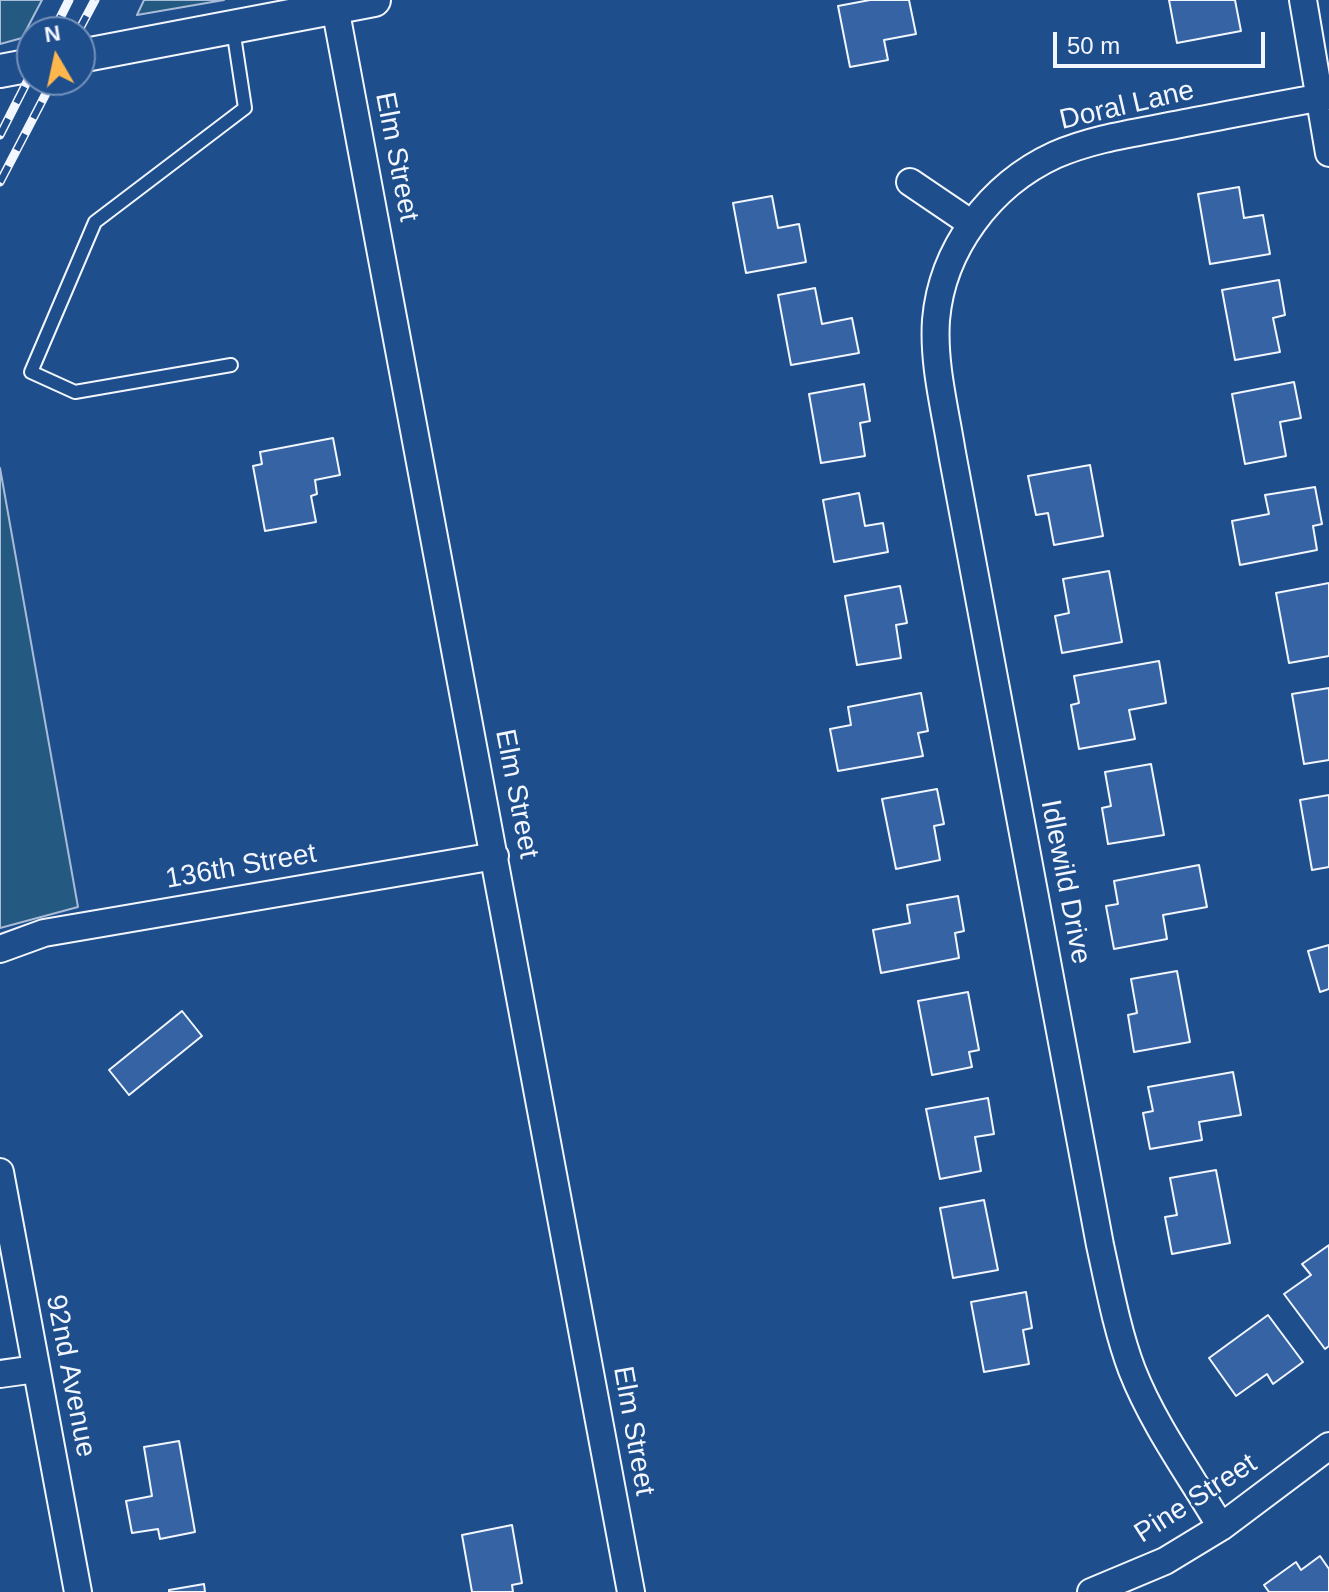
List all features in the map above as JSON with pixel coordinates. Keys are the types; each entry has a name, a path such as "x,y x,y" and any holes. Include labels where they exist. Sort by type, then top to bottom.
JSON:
{"street":[{"path":"96,53 374,0"},
{"path":"1303,0 1324,97 1329,153"},
{"name":"Elm Street","path":"335,7 631,1592"},
{"name":"Doral Lane","path":"969,227 995,196 1054,156 1098,141 1324,97"},
{"path":"910,182 969,227"},
{"name":"Idlewild Drive","path":"969,227 942,279 936,321 937,366 1100,1245 1133,1371 1152,1410 1221,1527"},
{"name":"136th Street","path":"0,949 44,933 495,856"},
{"name":"92nd Avenue","path":"0,1172 78,1592"},
{"path":"0,1374 36,1369"},
{"name":"Pine Street","path":"1091,1592 1165,1561 1221,1527 1329,1446"}],"lane":[{"path":"231,365 75,392 31,372 95,222 245,108 233,27"}],"shaded area":[{"path":"0,0 42,0 34,16 16,16 16,40 0,44"},
{"path":"144,0 224,0 137,15"},
{"path":"0,468 78,907 0,928"}],"building":[{"path":"870,0 909,0 916,34 884,40 888,60 850,67 838,6"},
{"path":"1169,0 1235,0 1241,31 1177,43"},
{"path":"1239,187 1244,218 1263,215 1270,254 1210,264 1198,194"},
{"path":"772,196 778,228 799,224 806,262 746,273 733,203"},
{"path":"1279,280 1285,315 1273,318 1280,352 1235,360 1222,290"},
{"path":"815,288 822,324 852,318 859,353 791,365 778,295"},
{"path":"1294,382 1301,418 1280,422 1286,456 1245,464 1232,394"},
{"path":"864,384 870,421 860,423 865,456 821,463 809,394"},
{"path":"333,438 340,475 315,480 317,494 311,496 316,522 265,531 253,466 262,464 260,452"},
{"path":"1090,465 1103,536 1054,545 1048,513 1036,515 1028,476"},
{"path":"1315,487 1322,524 1313,526 1317,550 1240,565 1232,521 1269,514 1265,495"},
{"path":"859,493 865,526 883,523 888,552 834,562 823,500"},
{"path":"1109,571 1122,642 1062,653 1055,616 1069,613 1063,579"},
{"path":"1329,583 1329,656 1289,663 1276,593"},
{"path":"900,586 907,623 896,625 901,658 857,665 845,596"},
{"path":"1159,661 1166,703 1129,710 1135,739 1079,749 1071,705 1079,703 1074,676"},
{"path":"1329,688 1329,760 1304,764 1292,694"},
{"path":"921,693 928,731 918,733 923,756 838,771 830,729 851,725 848,707"},
{"path":"1151,764 1164,835 1108,844 1102,808 1111,806 1105,772"},
{"path":"937,789 944,824 934,826 940,860 896,869 882,799"},
{"path":"1329,795 1329,867 1312,870 1300,800"},
{"path":"1199,865 1207,907 1163,915 1167,939 1114,949 1106,906 1118,904 1114,881"},
{"path":"958,896 964,931 955,933 959,958 881,973 873,930 910,923 907,905"},
{"path":"1329,945 1329,989 1320,992 1308,951"},
{"path":"1177,971 1190,1042 1134,1052 1128,1015 1137,1013 1131,979"},
{"path":"968,992 979,1050 969,1052 972,1067 932,1075 918,1001"},
{"path":"182,1011 202,1036 129,1095 109,1070"},
{"path":"1233,1072 1241,1115 1199,1122 1202,1140 1150,1149 1143,1113 1153,1111 1148,1087"},
{"path":"988,1098 994,1134 975,1137 981,1171 940,1179 926,1109"},
{"path":"1216,1170 1230,1243 1172,1254 1165,1217 1177,1215 1170,1178"},
{"path":"984,1200 998,1270 953,1278 940,1208"},
{"path":"1329,1245 1329,1346 1325,1349 1284,1294 1311,1275 1302,1264"},
{"path":"1026,1292 1032,1328 1023,1330 1029,1364 984,1372 971,1302"},
{"path":"1268,1315 1303,1362 1273,1384 1267,1374 1236,1396 1209,1358"},
{"path":"179,1441 195,1532 160,1539 158,1529 132,1533 126,1501 152,1496 144,1447"},
{"path":"512,1525 522,1583 512,1585 513,1592 472,1592 462,1535"},
{"path":"1320,1556 1329,1569 1329,1592 1269,1592 1264,1585 1296,1562 1301,1570"},
{"path":"204,1584 205,1592 169,1592 169,1590"}],"railway":[{"path":"61,16 69,0"},
{"path":"86,16 95,0"},
{"path":"0,135 20,96"},
{"path":"0,182 45,96"}]}
